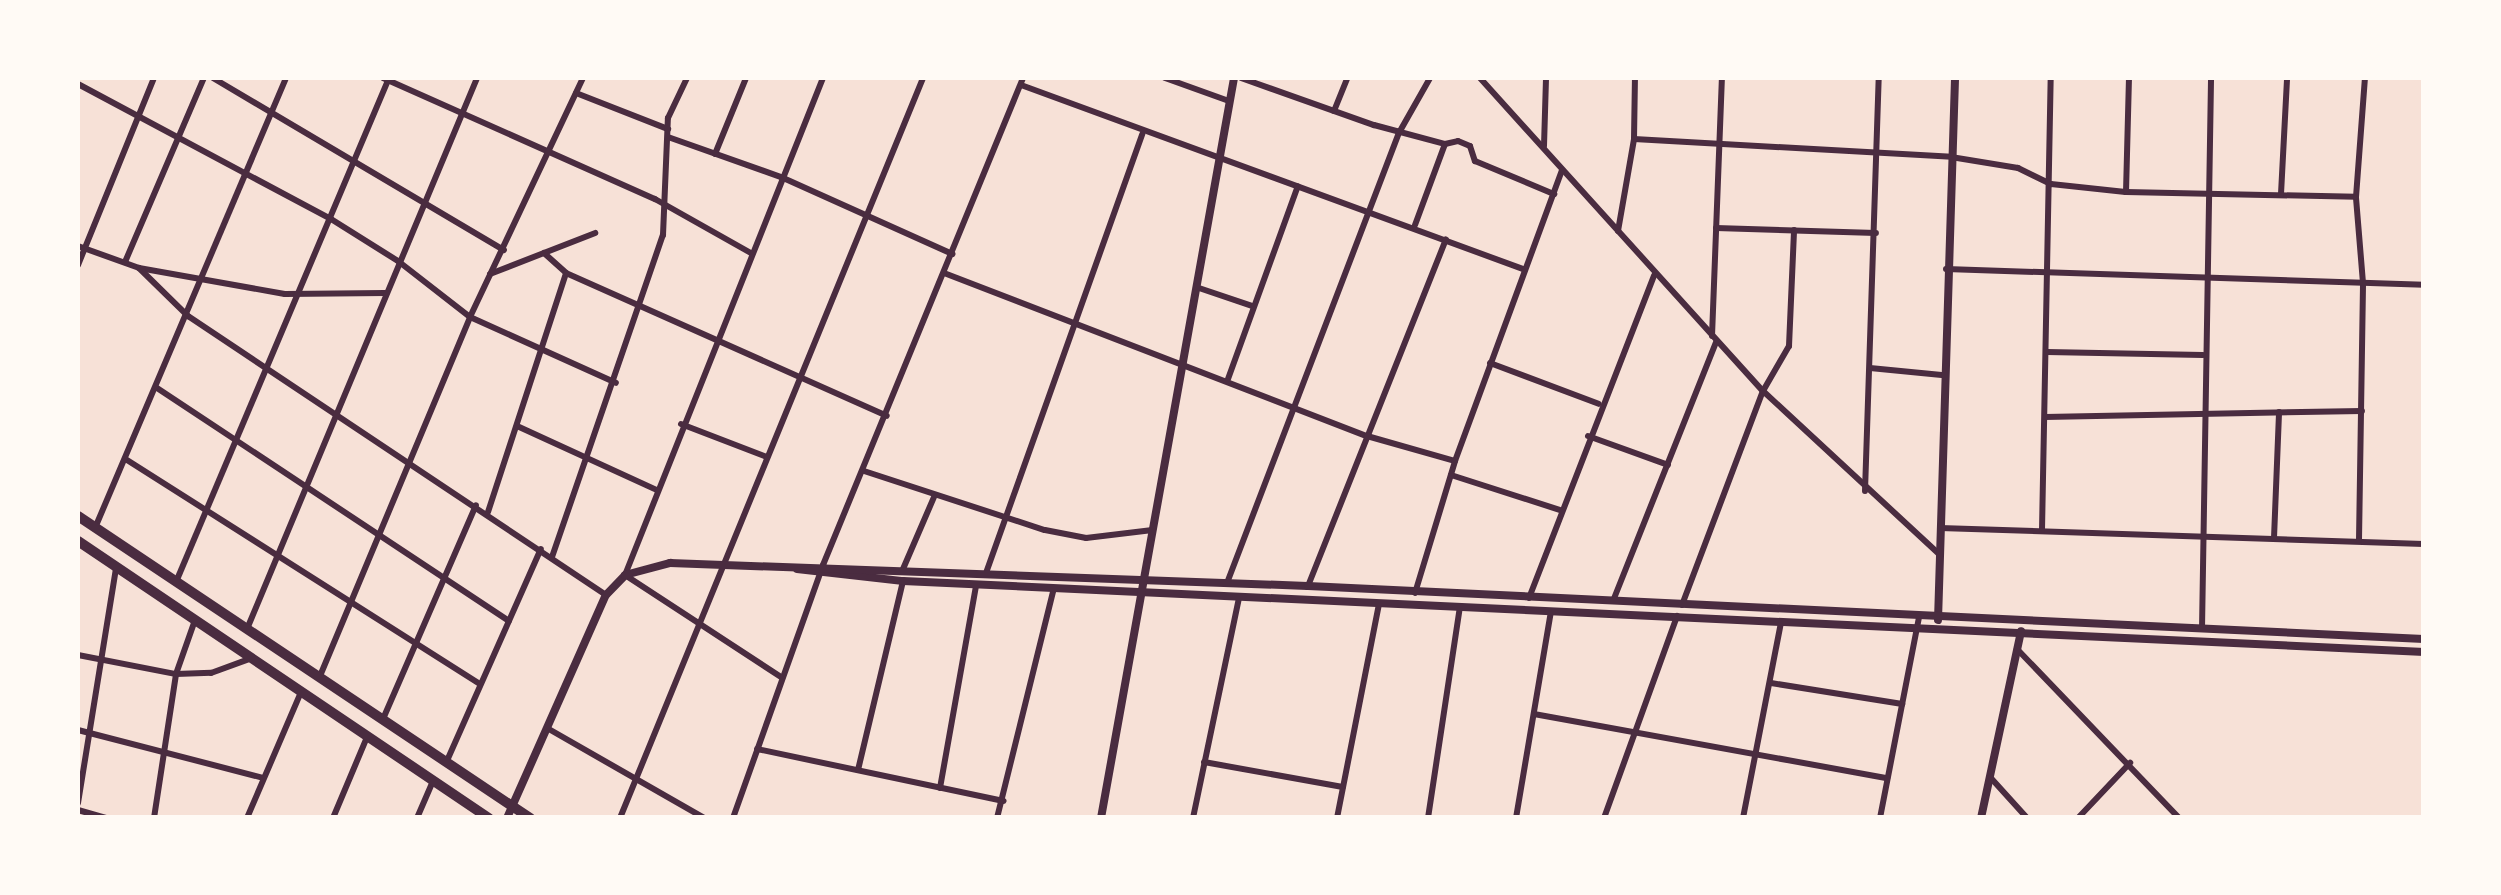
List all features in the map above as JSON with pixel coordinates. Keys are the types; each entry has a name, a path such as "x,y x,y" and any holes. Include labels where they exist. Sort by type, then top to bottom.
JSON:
{"main road":[{"path":"78,516 530,818"},
{"path":"78,541 489,818"}],"street":[{"path":"78,265 81,247 154,78"},
{"path":"126,262 204,78"},
{"path":"213,78 356,158 504,250"},
{"path":"95,528 128,460 286,78"},
{"path":"175,583 264,368 301,292 387,78 666,206 750,253"},
{"path":"247,629 274,554 307,486 477,78"},
{"path":"319,678 470,317 583,78"},
{"path":"552,557 591,460 640,302 666,206 668,133 686,78"},
{"path":"715,154 746,78"},
{"path":"507,818 606,596 625,575 681,424 824,78"},
{"path":"620,818 922,78"},
{"path":"1165,78 1229,102"},
{"path":"1101,818 1218,161 1229,102 1238,78 1400,131 1445,144 1470,146 1475,161 1554,194"},
{"path":"1334,111 1347,78"},
{"path":"1227,583 1374,210 1400,131 1430,78"},
{"path":"1480,78 1763,392 1865,492 1940,555"},
{"path":"1544,147 1546,78"},
{"path":"1618,232 1634,139 1635,78"},
{"path":"1613,602 1714,340 1716,145 1722,78"},
{"path":"1865,492 1880,151 1879,78"},
{"path":"1937,629 1942,375 1956,78"},
{"path":"2042,530 2051,78"},
{"path":"2126,192 2129,78"},
{"path":"2202,629 2202,413 2211,78"},
{"path":"2281,194 2287,78"},
{"path":"2358,540 2363,283 2356,197 2364,78"},
{"path":"733,818 822,570 1022,81 1142,134 1374,210 1523,269"},
{"path":"78,84 331,219 398,261 470,317 616,383"},
{"path":"576,93 715,154 781,177 952,254"},
{"path":"986,572 1142,134"},
{"path":"1634,139 1951,157 2018,168 2051,184 2126,192 2356,197"},
{"path":"1415,225 1445,144"},
{"path":"1415,594 1451,475 1562,169"},
{"path":"1228,379 1298,186"},
{"path":"1716,228 1876,233"},
{"path":"1682,606 1763,392 1792,332 1794,230"},
{"path":"489,274 595,233"},
{"path":"1308,586 1446,240"},
{"path":"81,247 140,268 205,278 301,292 385,292"},
{"path":"544,253 566,273 640,302 800,380 887,416"},
{"path":"140,268 188,316 488,512 606,596"},
{"path":"1946,269 2424,285"},
{"path":"488,512 566,273"},
{"path":"944,274 1073,325 1228,379 1368,436 1456,461"},
{"path":"1529,598 1599,404 1654,275"},
{"path":"1196,287 1252,306"},
{"path":"2048,352 2203,355"},
{"path":"1490,363 1599,404"},
{"path":"1870,368 1942,375"},
{"path":"157,388 236,436 378,538 509,621"},
{"path":"2045,416 2362,411"},
{"path":"2274,538 2278,412"},
{"path":"681,424 767,457"},
{"path":"516,426 657,490"},
{"path":"1588,436 1668,464"},
{"path":"128,460 480,683"},
{"path":"864,471 1004,519 1086,538 1153,530"},
{"path":"1451,475 1560,510"},
{"path":"902,569 934,496"},
{"path":"382,721 476,505"},
{"path":"1940,528 2423,543"},
{"path":"446,764 541,549"},
{"path":"625,575 670,564 788,566 903,581 976,585 2424,652"},
{"path":"106,818 78,807 116,567"},
{"path":"822,570 986,572 2424,639"},
{"path":"625,575 781,677"},
{"path":"858,770 903,581"},
{"path":"940,788 976,585"},
{"path":"997,818 1054,588"},
{"path":"1193,818 1239,597"},
{"path":"1337,818 1379,604"},
{"path":"1428,818 1460,607"},
{"path":"1516,818 1551,612"},
{"path":"1604,818 1677,616"},
{"path":"1880,818 1919,618"},
{"path":"154,818 176,674 196,620"},
{"path":"1743,818 1780,622"},
{"path":"1981,818 2022,622"},
{"path":"2018,649 2179,818"},
{"path":"78,655 176,674 211,672 252,658"},
{"path":"1771,683 1902,704"},
{"path":"247,818 301,692"},
{"path":"1534,714 1637,729 1757,756 1887,778"},
{"path":"547,728 704,818"},
{"path":"78,730 263,778"},
{"path":"333,818 367,737"},
{"path":"758,749 1004,801"},
{"path":"1204,762 1343,787"},
{"path":"2078,818 2130,763"},
{"path":"1990,777 2027,818"},
{"path":"417,818 433,780"}]}
